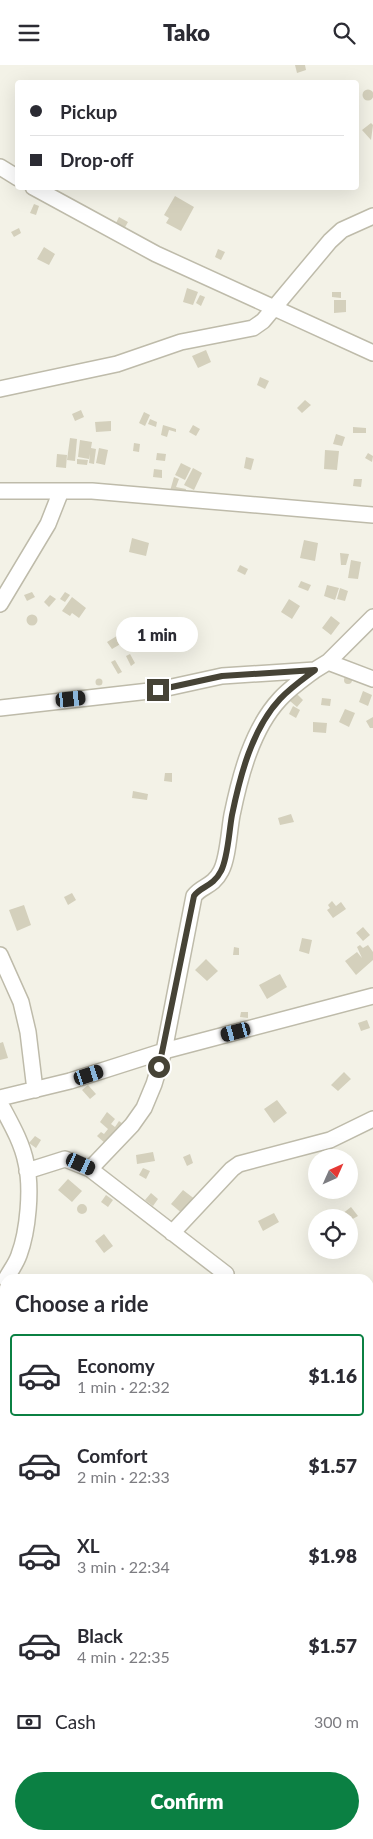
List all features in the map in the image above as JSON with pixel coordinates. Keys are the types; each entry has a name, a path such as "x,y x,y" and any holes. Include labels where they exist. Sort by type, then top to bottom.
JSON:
{"street":[{"path":"0,167 15,176"},
{"path":"39,190 156,254 373,353"},
{"path":"0,389 117,363 181,342 252,328 263,321 274,309 330,241 342,230 373,216"},
{"path":"0,491 102,492 373,515"},
{"path":"0,604 48,523 61,491"},
{"path":"90,1169 132,1125 144,1108 154,1084 164,1051 194,896 197,892 209,886 222,870 240,777 256,738 271,710 280,699 321,666 373,617"},
{"path":"0,708 158,690 222,676 321,666 373,679"},
{"path":"0,955 21,1002 28,1032 35,1090"},
{"path":"0,1098 70,1081 164,1051 373,996"},
{"path":"0,1103 14,1129 26,1163 29,1187 25,1238 19,1257 8,1274"},
{"path":"172,1233 232,1169 239,1164 330,1140 373,1119"},
{"path":"27,1171 65,1159 90,1169 226,1274"}],"building":[{"path":"295,65 305,65 306,70 297,73"},
{"path":"366,90 370,90 373,95 372,99 366,100 363,97 363,93"},
{"path":"371,123 373,125 371,140 362,130"},
{"path":"175,196 194,207 181,231 166,223 169,218 164,215"},
{"path":"34,204 39,206 36,215 30,213"},
{"path":"119,217 128,222 124,229 115,225"},
{"path":"19,228 21,233 14,237 11,232"},
{"path":"44,247 55,254 49,265 37,259"},
{"path":"218,249 225,252 221,260 215,257"},
{"path":"187,288 198,292 193,305 183,302"},
{"path":"332,292 341,292 341,298 332,297"},
{"path":"200,295 205,297 201,306 196,303"},
{"path":"334,300 346,300 346,312 334,313"},
{"path":"206,350 211,362 198,368 192,356"},
{"path":"260,377 269,381 265,389 257,385"},
{"path":"305,400 311,405 302,413 297,408"},
{"path":"81,410 84,417 75,421 72,414"},
{"path":"144,412 150,415 145,426 139,423"},
{"path":"150,419 157,422 156,427 148,424"},
{"path":"111,421 111,431 96,432 95,422"},
{"path":"163,425 176,429 176,432 169,430 167,437 161,435"},
{"path":"193,425 200,429 196,436 189,432"},
{"path":"353,427 366,428 366,433 353,433"},
{"path":"336,434 345,437 342,446 333,444"},
{"path":"70,438 77,439 75,461 67,460"},
{"path":"80,440 92,442 91,448 96,449 94,464 89,463 90,454 89,459 78,457"},
{"path":"134,443 140,444 139,452 133,451"},
{"path":"99,448 108,450 105,465 96,463"},
{"path":"325,450 339,451 337,470 324,469"},
{"path":"157,453 166,454 165,461 156,460"},
{"path":"368,453 373,456 372,462 365,458"},
{"path":"57,454 67,455 66,468 56,467"},
{"path":"246,457 254,459 251,470 244,468"},
{"path":"77,459 88,460 87,465 77,464"},
{"path":"181,463 191,468 185,480 175,475"},
{"path":"193,468 202,473 194,490 184,485"},
{"path":"154,469 162,470 162,478 153,477"},
{"path":"174,477 179,479 176,487 186,489 185,495 170,491"},
{"path":"354,479 362,479 361,487 353,486"},
{"path":"132,538 149,543 146,556 129,552"},
{"path":"304,540 318,543 315,561 300,558"},
{"path":"340,553 349,554 346,565 341,565"},
{"path":"351,560 361,562 358,579 348,578"},
{"path":"240,565 248,569 245,575 237,571"},
{"path":"301,581 311,585 308,591 298,587"},
{"path":"327,585 339,588 335,600 324,596"},
{"path":"340,588 348,591 345,601 337,599"},
{"path":"32,592 35,597 27,601 24,595"},
{"path":"65,592 70,595 65,602 60,599"},
{"path":"50,595 56,599 49,607 44,602"},
{"path":"72,597 86,608 79,618 72,613 70,616 62,611"},
{"path":"289,599 300,606 292,619 281,612"},
{"path":"30,615 34,615 37,620 36,624 30,625 27,622 27,618"},
{"path":"331,616 340,623 331,635 322,628"},
{"path":"125,631 129,639 112,649 107,642"},
{"path":"130,654 135,663 131,666 126,656"},
{"path":"115,660 122,672 118,674 111,662"},
{"path":"348,676 352,680 348,684 344,680"},
{"path":"99,678 103,682 99,686 95,682"},
{"path":"363,691 372,695 368,706 359,702"},
{"path":"296,693 303,700 297,707 290,701"},
{"path":"322,698 331,699 330,706 321,705"},
{"path":"293,706 300,710 296,718 289,714"},
{"path":"345,709 355,713 349,727 339,722"},
{"path":"373,717 373,728 370,728 366,721"},
{"path":"313,722 327,723 326,733 313,732"},
{"path":"165,773 172,773 172,782 164,781"},
{"path":"133,791 148,794 147,800 132,798"},
{"path":"291,814 294,822 280,825 278,818"},
{"path":"72,893 76,900 68,905 64,897"},
{"path":"332,901 336,906 341,902 346,909 333,918 327,910 330,908 328,905"},
{"path":"24,905 31,925 17,931 9,910"},
{"path":"363,927 370,935 363,941 356,933"},
{"path":"302,938 312,940 309,954 299,951"},
{"path":"360,945 363,948 368,945 373,952 373,960 356,975 345,961 357,952 362,958 357,947"},
{"path":"234,947 239,948 239,955 233,955"},
{"path":"206,959 218,971 207,981 195,970"},
{"path":"280,974 287,987 267,999 259,985"},
{"path":"241,1012 248,1012 248,1018 240,1017"},
{"path":"367,1020 370,1028 361,1031 358,1023"},
{"path":"3,1042 8,1058 0,1060 0,1043"},
{"path":"344,1072 351,1079 338,1091 331,1085"},
{"path":"88,1085 96,1094 90,1099 82,1090"},
{"path":"277,1100 287,1113 274,1123 264,1109"},
{"path":"107,1112 115,1119 111,1124 115,1127 119,1121 123,1124 106,1144 97,1136 101,1132 104,1134 108,1129 100,1122"},
{"path":"35,1136 41,1140 36,1148 29,1143"},
{"path":"153,1152 155,1161 137,1164 136,1155"},
{"path":"190,1154 193,1163 187,1166 183,1157"},
{"path":"143,1168 150,1171 146,1179 139,1175"},
{"path":"68,1179 82,1191 72,1202 58,1190"},
{"path":"183,1190 196,1200 184,1215 171,1204"},
{"path":"151,1193 158,1199 153,1206 145,1200"},
{"path":"106,1195 113,1200 108,1207 101,1202"},
{"path":"80,1204 84,1204 87,1209 86,1213 80,1214 77,1211 77,1207"},
{"path":"274,1213 279,1222 263,1231 258,1221"},
{"path":"104,1234 113,1246 104,1253 95,1241"}],"route":[{"path":"158,690 222,676 315,670 280,699 271,710 256,738 240,777 222,870 209,886 197,892 194,896 171,1018 159,1067"}]}
